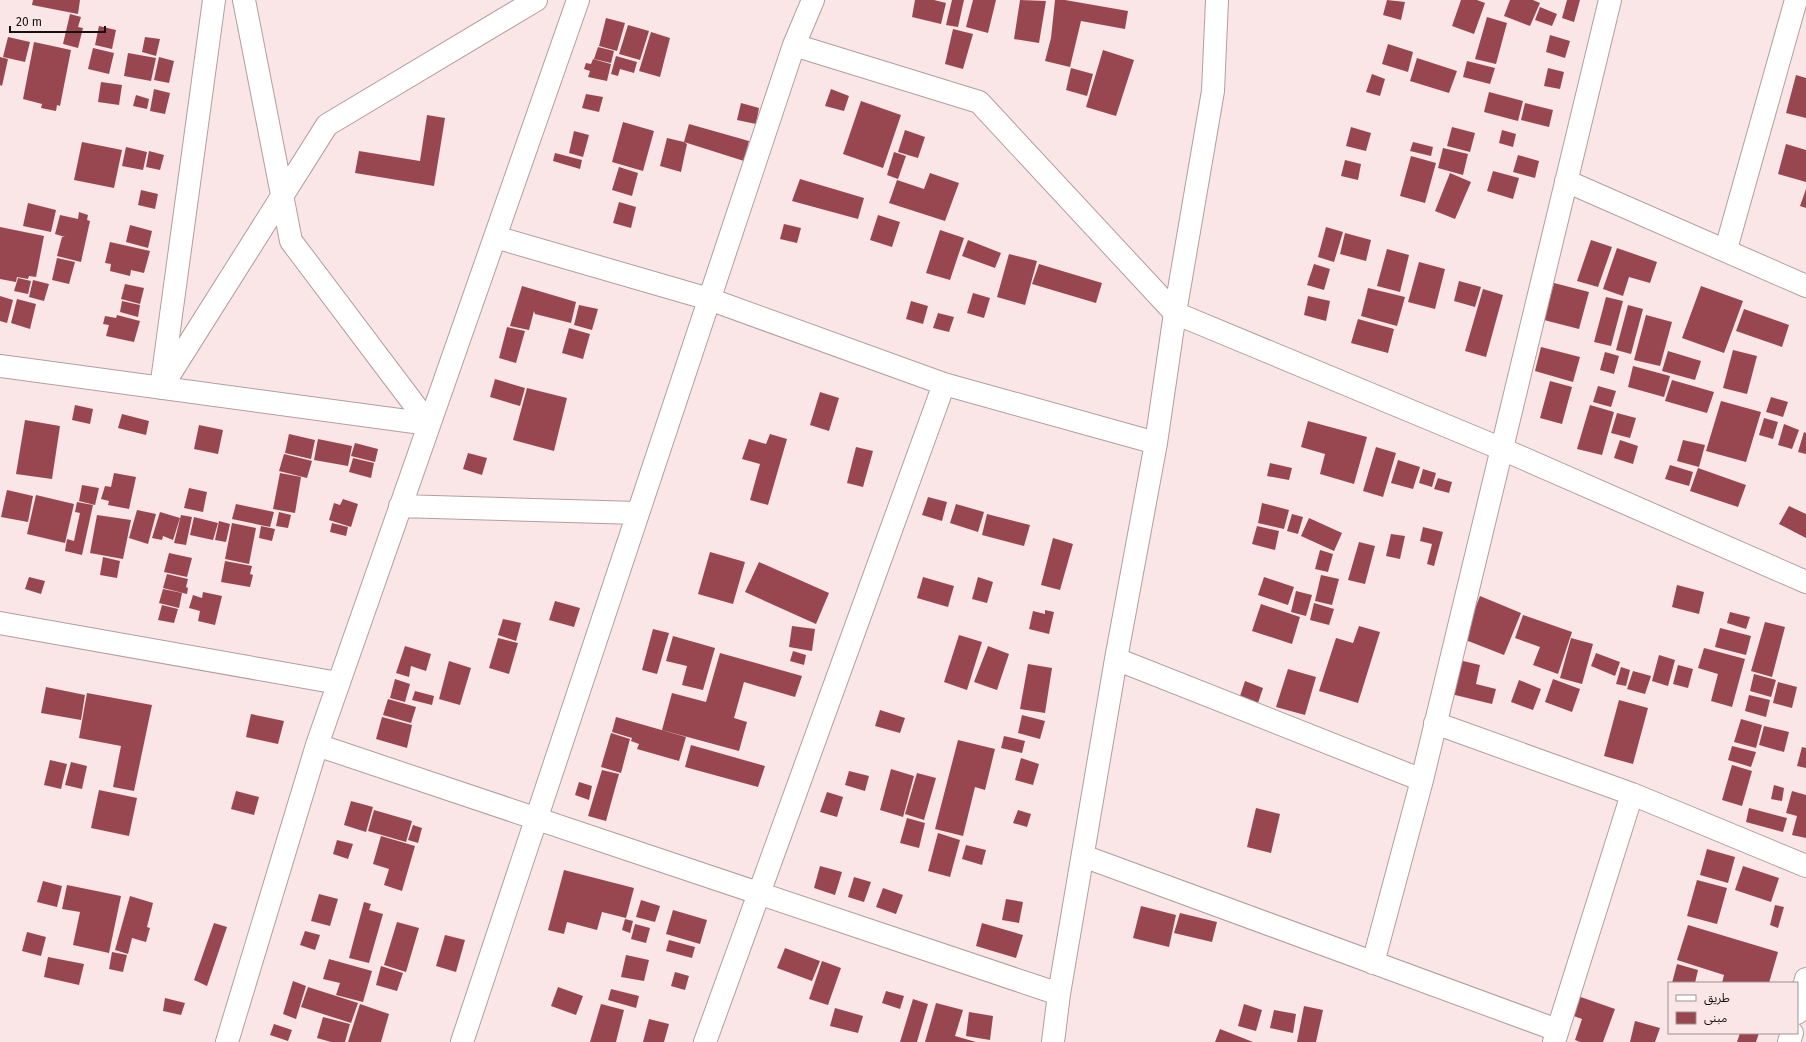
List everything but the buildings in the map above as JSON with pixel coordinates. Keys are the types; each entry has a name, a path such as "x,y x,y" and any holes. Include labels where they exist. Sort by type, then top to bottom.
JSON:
{"street":[{"path":"161,388 214,0"},
{"path":"244,0 291,241 429,424"},
{"path":"161,388 327,125 536,0"},
{"path":"227,1042 317,745 578,0"},
{"path":"462,1042 794,45 812,0"},
{"path":"1053,1042 1059,994 1116,659 1156,443 1175,313 1213,91 1217,0"},
{"path":"1373,962 1422,780 1610,0"},
{"path":"1726,250 1796,0"},
{"path":"794,45 979,102 1175,313 1502,449 1806,582"},
{"path":"1566,181 1806,286"},
{"path":"495,237 709,299 944,384 1156,443"},
{"path":"0,366 429,424"},
{"path":"705,1042 944,384"},
{"path":"400,506 637,513"},
{"path":"0,623 338,683"},
{"path":"1116,659 1422,780"},
{"path":"1435,723 1632,794 1806,866"},
{"path":"317,745 1059,994"},
{"path":"1083,856 1373,962 1555,1036 1632,794"},
{"path":"1798,1009 1806,979"}]}
